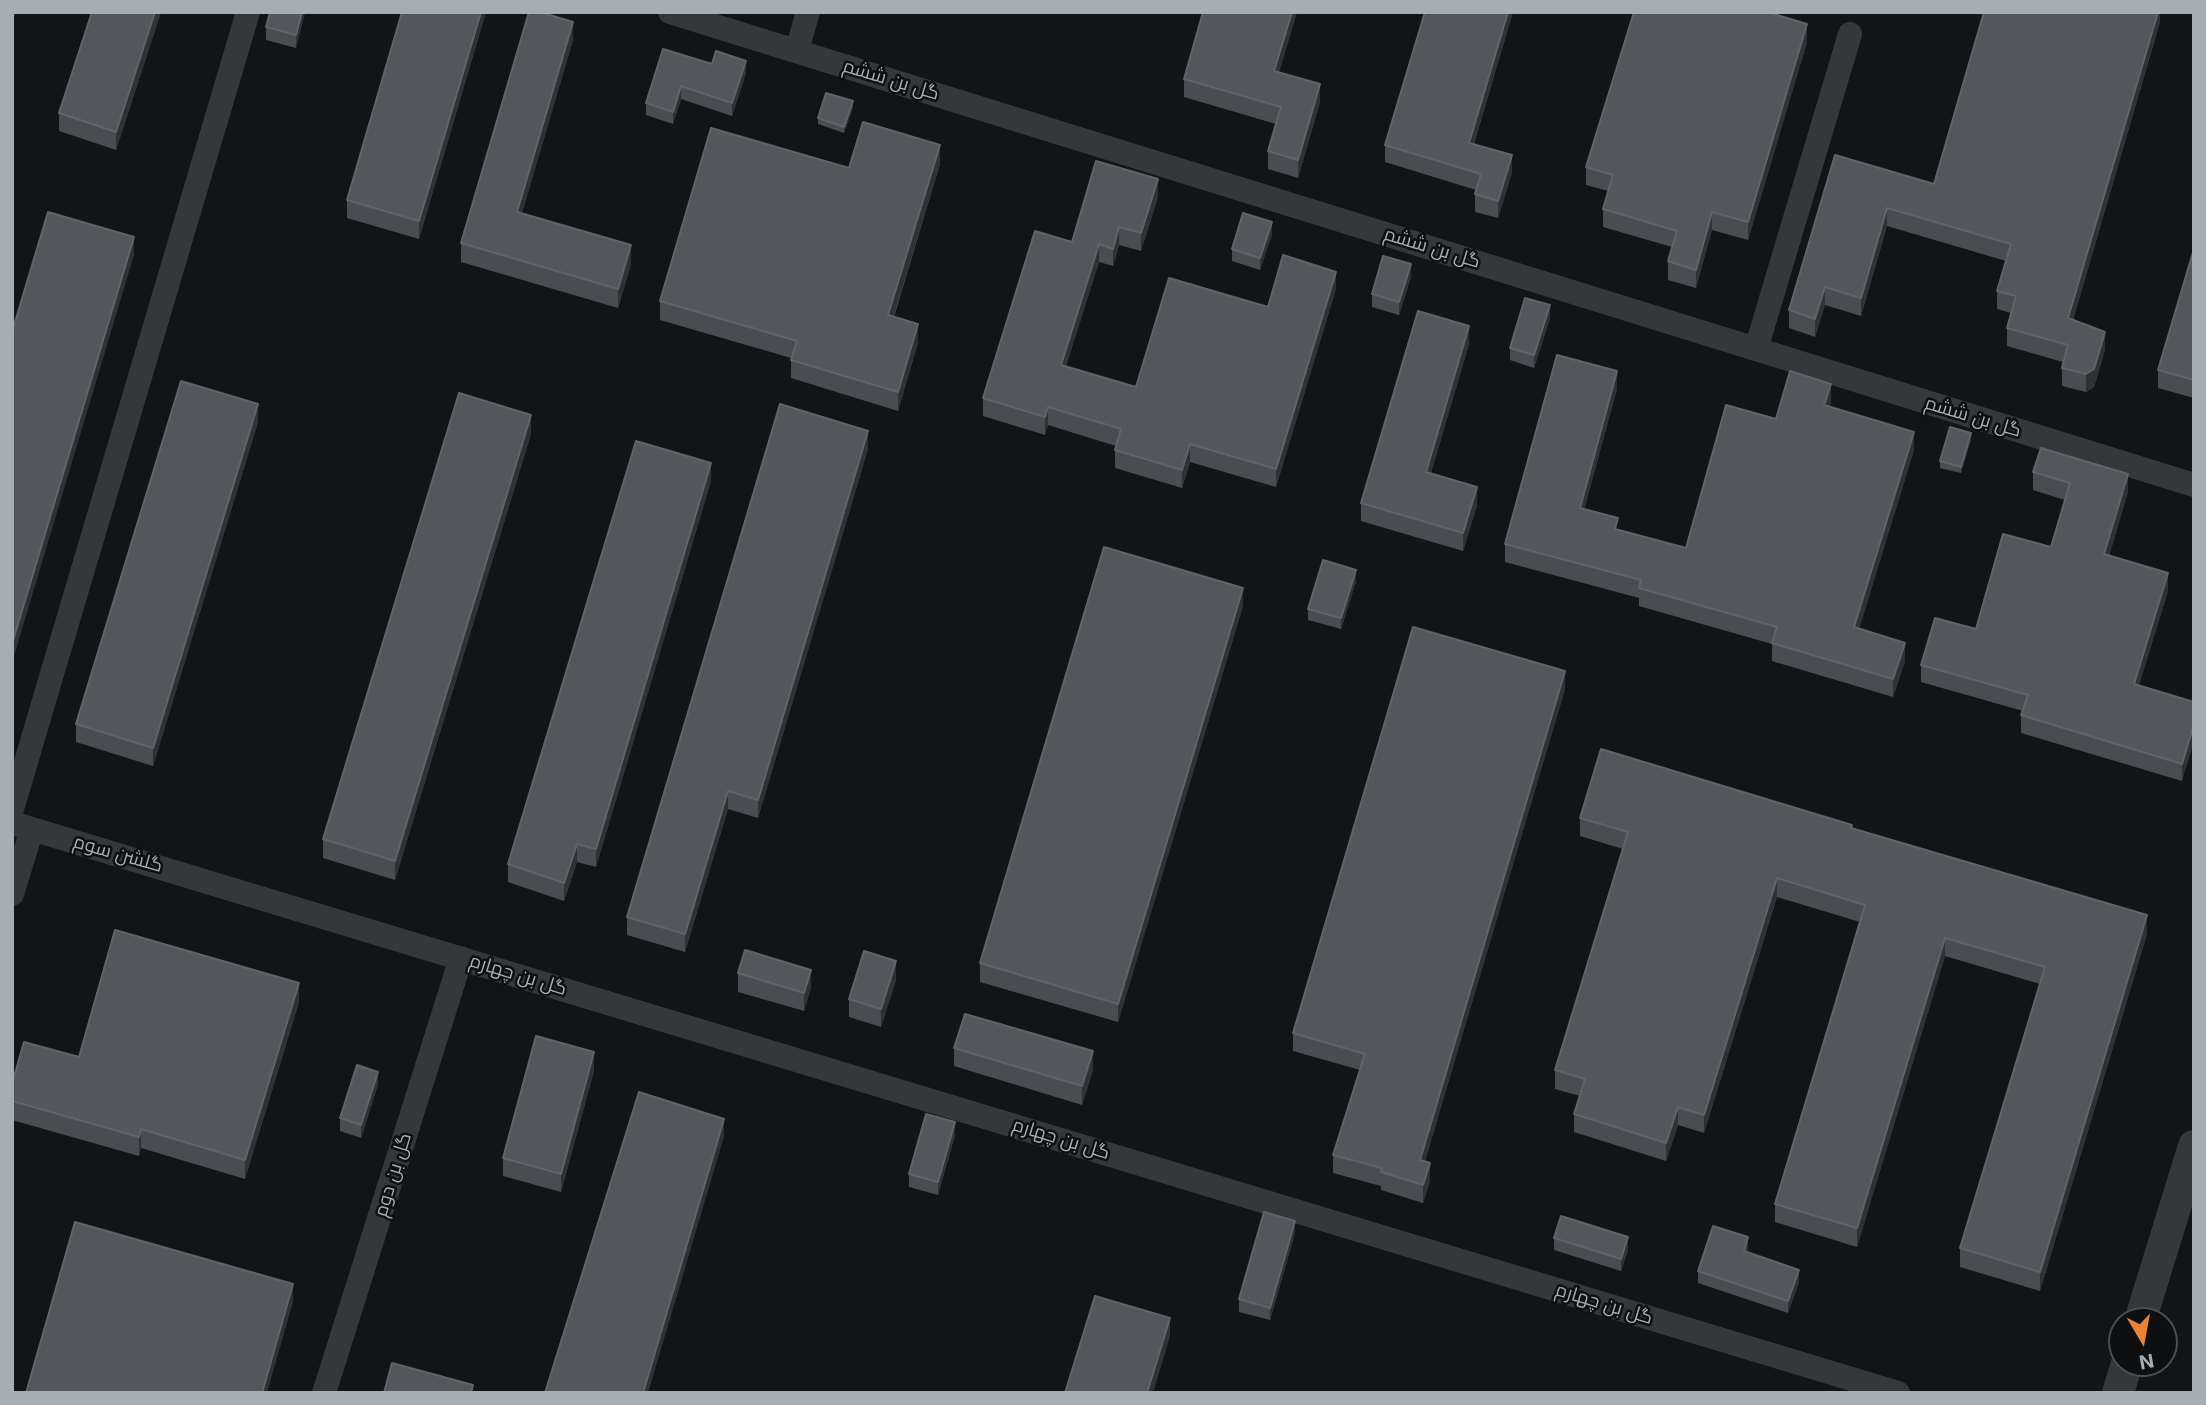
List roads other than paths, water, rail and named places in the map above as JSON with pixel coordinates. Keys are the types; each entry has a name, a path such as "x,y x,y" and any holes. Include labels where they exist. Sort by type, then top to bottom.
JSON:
{"street":[{"path":"12,809 248,12"},
{"name":"گل بن ششم","path":"670,12 2194,485"},
{"path":"797,50 808,12"},
{"path":"1756,349 1850,34"},
{"path":"12,894 22,826"},
{"name":"گلشن سوم","path":"22,826 224,886"},
{"name":"گل بن چهارم","path":"224,886 1898,1393"},
{"name":"گل بن دوم","path":"324,1393 461,958"},
{"path":"2144,1307 2194,1146"}]}
